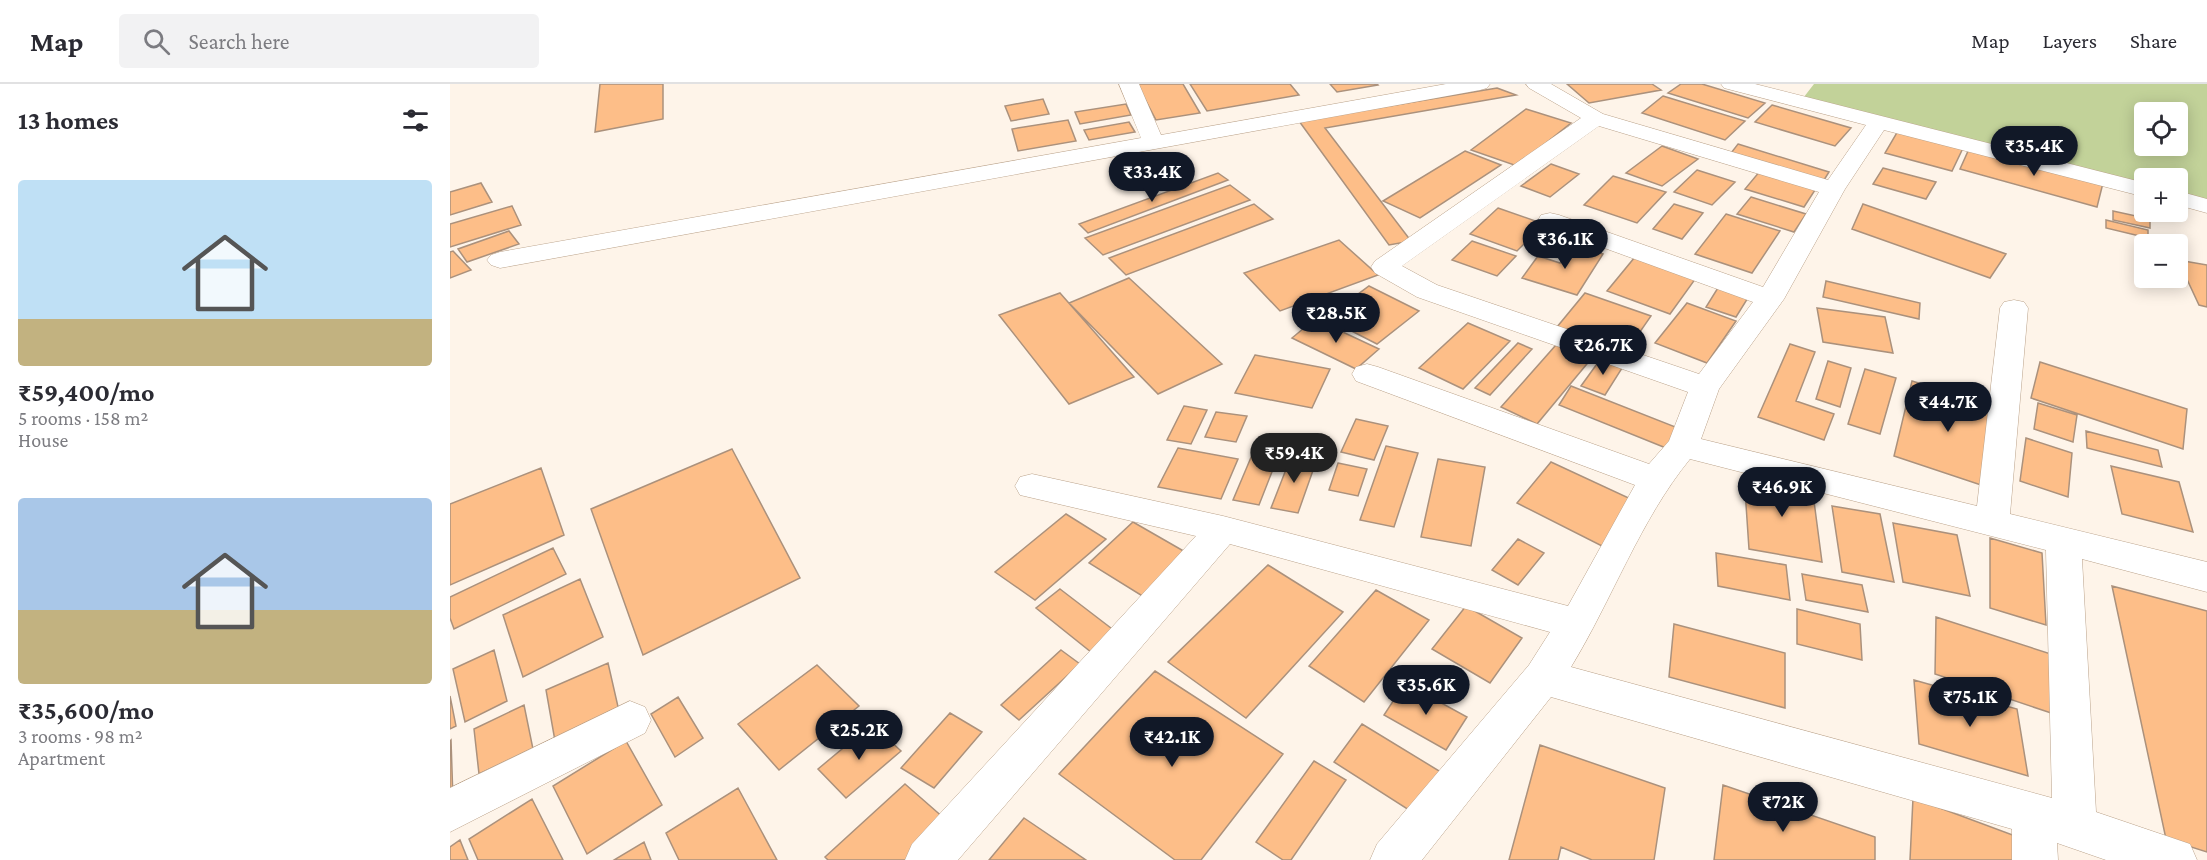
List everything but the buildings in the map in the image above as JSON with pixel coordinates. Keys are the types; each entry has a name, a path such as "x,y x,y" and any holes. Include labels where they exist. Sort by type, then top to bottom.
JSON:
{"street":[{"path":"1129,84 1153,141"},
{"path":"500,260 1480,84"},
{"path":"1536,84 1596,118 1833,189"},
{"path":"1731,84 1781,90 1879,121 2134,187"},
{"path":"1596,118 1384,267 1427,291 1706,387"},
{"path":"1393,860 1543,677 1576,624 1655,479 1683,446 1706,387 1770,299 1833,189 1879,121"},
{"path":"2188,201 2207,206"},
{"path":"1550,220 1770,299"},
{"path":"1992,522 2014,308"},
{"path":"1367,374 1655,479"},
{"path":"1683,446 2207,577"},
{"path":"1032,486 1223,530 1576,624"},
{"path":"928,860 1223,530"},
{"path":"2063,540 2074,829"},
{"path":"1543,677 2034,813 2074,829 2174,860"},
{"path":"450,811 630,720"},
{"path":"2034,813 2035,860"}],"green space":[{"path":"1814,84 2207,84 2207,201 2188,196 2188,168 2134,168 2134,183 1800,102"}]}
